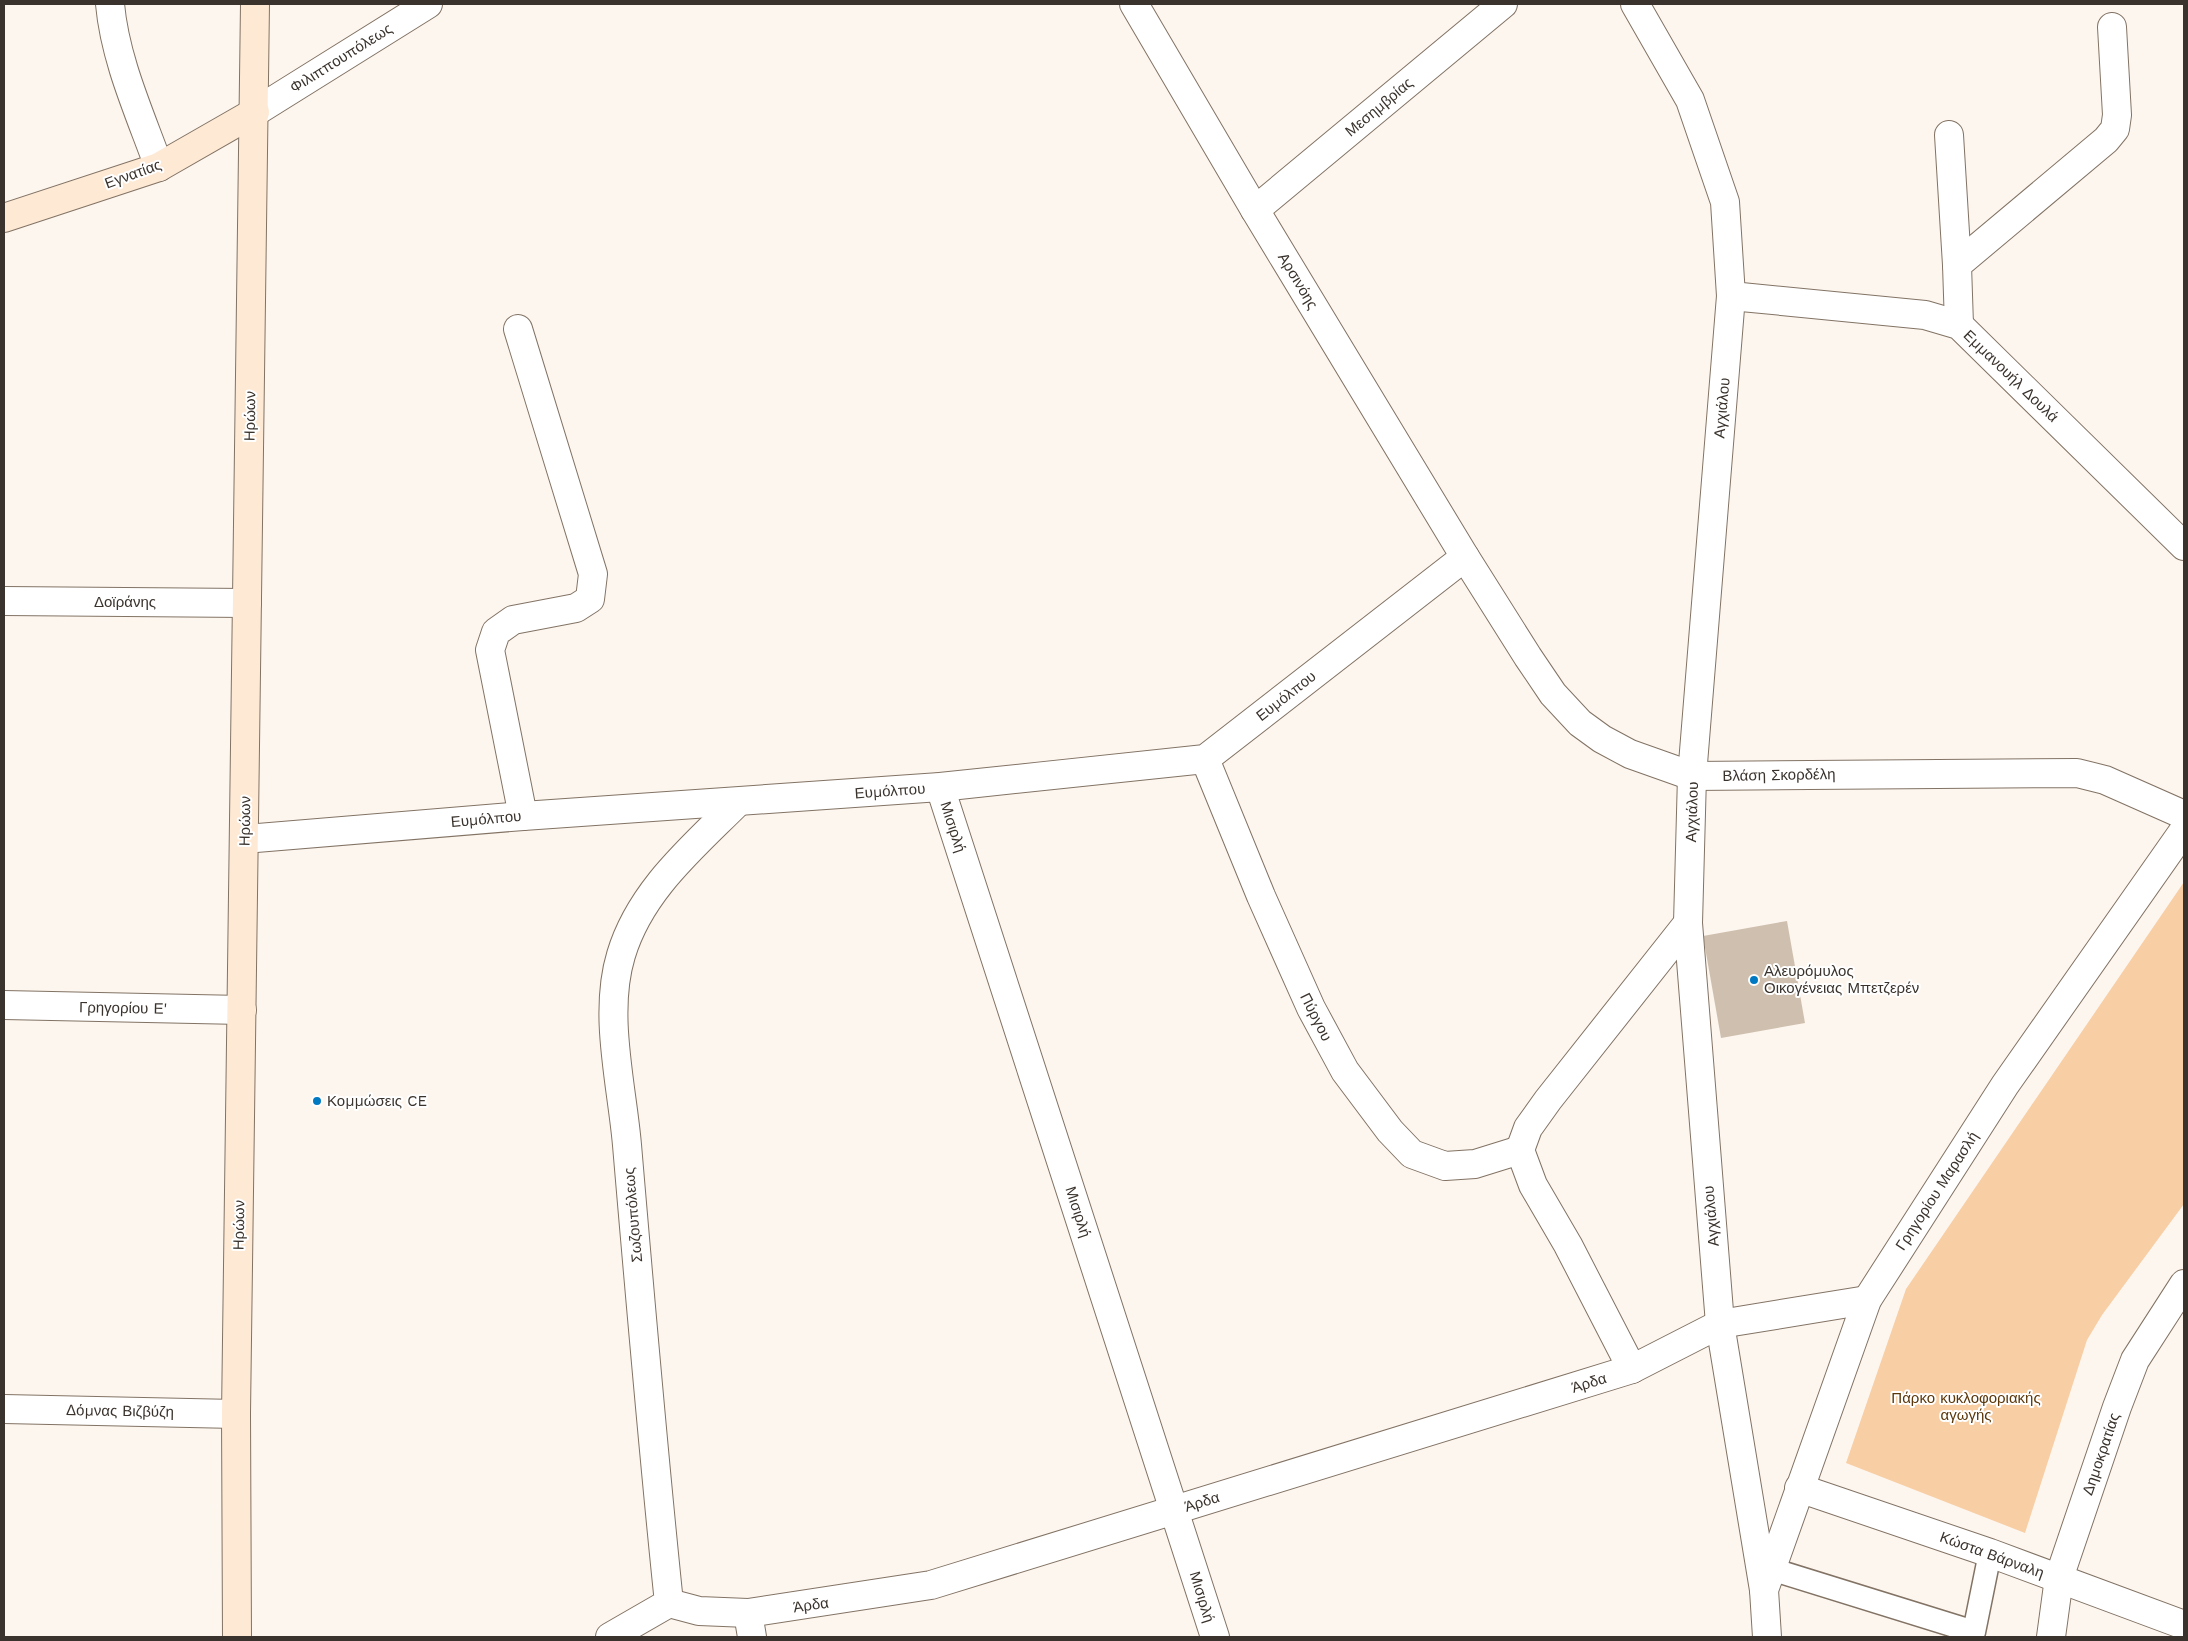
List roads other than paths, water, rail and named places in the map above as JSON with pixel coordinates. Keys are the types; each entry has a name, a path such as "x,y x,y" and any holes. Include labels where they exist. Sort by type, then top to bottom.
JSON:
{"main road":[{"name":"Ηρώων","path":"236,1637 236,1414 255,4"},
{"name":"Εγνατίας","path":"4,218 159,167 255,112"}],"street":[{"path":"110,4 112,27 130,89 159,167"},
{"name":"Φιλιππουπόλεως","path":"255,112 428,4"},
{"name":"Αρσινόης","path":"1134,4 1255,210 1465,557"},
{"name":"Μεσημβρίας","path":"1255,210 1503,4"},
{"name":"Αγχιάλου","path":"1635,4 1690,100 1725,202 1731,296 1692,776 1688,923 1720,1324 1768,1580 1767,1637"},
{"path":"1957,265 2111,135 2115,129 2117,115 2112,27"},
{"path":"1949,135 1959,325"},
{"name":"Εμμανουήλ Δουλά","path":"1731,296 1925,315 1959,325 2184,546"},
{"path":"518,329 593,574 590,599 576,608 513,620 496,632 490,650 522,816"},
{"name":"Ευμόλπου","path":"245,839 522,816 940,787 1205,759 1465,557"},
{"name":"Βλάση Σκορδέλη","path":"1465,557 1553,694 1580,723 1602,739 1630,754 1692,776 2077,773 2105,780 2184,815"},
{"name":"Δοϊράνης","path":"4,602 247,603"},
{"name":"Πύργου","path":"1205,759 1311,1008 1345,1071 1390,1131 1412,1154 1445,1166 1475,1164 1520,1150"},
{"name":"Μισιρλή","path":"940,787 1215,1637"},
{"name":"Σωζουπόλεως","path":"669,1603 650,1427 624,1117 613,1022 615,980 621,955 645,901 671,869 738,802"},
{"name":"Γρηγορίου Μαρασλή","path":"1768,1580 1867,1300 2005,1085 2184,830"},
{"path":"1632,1369 1568,1245 1533,1185 1520,1150 1528,1128 1548,1100 1688,923"},
{"name":"Γρηγορίου Ε'","path":"4,1005 242,1010"},
{"name":"Δημοκρατίας","path":"2051,1637 2059,1578 2117,1407 2135,1360 2184,1284"},
{"name":"Άρδα","path":"669,1603 750,1625 931,1585 1632,1369 1720,1324 1867,1300"},
{"name":"Δόμνας Βιζβύζη","path":"4,1409 236,1414"},
{"name":"Κώστα Βάρναλη","path":"1799,1488 1990,1553 2184,1625"},
{"path":"610,1637 669,1603"}],"lane":[{"path":"1768,1580 1974,1632 1990,1553"}],"place":[{"name":"Αλευρόμυλος Οικογένειας Μπετζερέν","path":"1754,980"},
{"name":"Κομμώσεις CE","path":"317,1101"}],"park label":[{"name":"Πάρκο κυκλοφοριακής αγωγής","path":"1966,1406"}]}
